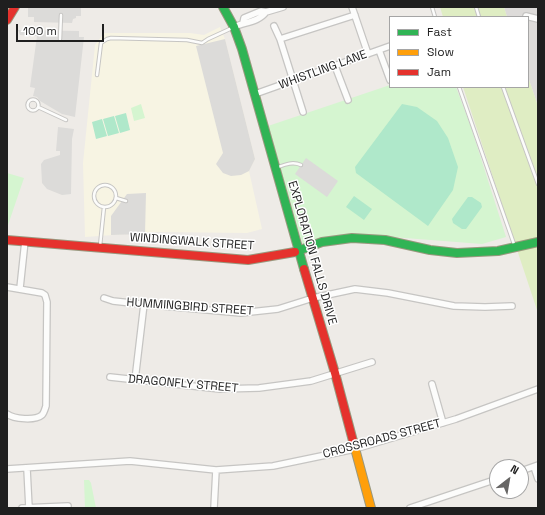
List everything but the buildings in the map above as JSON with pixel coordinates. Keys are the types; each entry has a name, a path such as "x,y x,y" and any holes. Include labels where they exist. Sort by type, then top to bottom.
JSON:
{"street":[{"path":"7,20 15,7"},
{"name":"EXPLORATION FALLS DRIVE","path":"223,7 234,27 255,94 335,373 371,508"},
{"path":"234,27 243,23 244,18 261,11 266,12 283,7"},
{"path":"353,7 368,54"},
{"path":"280,39 355,15"},
{"path":"274,26 280,39 303,112"},
{"name":"WHISTLING LANE","path":"255,94 389,46"},
{"path":"379,50 389,77"},
{"path":"335,66 348,100"},
{"name":"WINDINGWALK STREET","path":"7,240 248,260 267,259 299,251 322,242 342,239 370,238 432,250 468,254 515,248 538,242"},
{"path":"20,288 25,241"},
{"path":"7,287 20,288 42,293 45,295 47,302 45,411 40,416 27,418 12,417 7,414"},
{"name":"HUMMINGBIRD STREET","path":"104,298 113,301 241,313 278,310 313,298 355,289 388,293 454,306 512,306"},
{"path":"135,380 144,304"},
{"name":"DRAGONFLY STREET","path":"110,377 220,389 251,389 296,384 326,377 372,362"},
{"path":"432,384 443,423"},
{"name":"CROSSROADS STREET","path":"7,469 27,469 130,461 216,470 273,466 355,450 443,423 538,389"},
{"path":"536,466 538,479"},
{"path":"27,469 29,508"},
{"path":"214,508 216,470"},
{"path":"410,508 489,482"},
{"path":"22,508 68,506"}],"lane":[{"path":"60,39 61,16"},
{"path":"97,75 101,43 106,39 187,40 202,43 234,27"},
{"path":"460,88 515,248"},
{"path":"503,88 538,184"},
{"path":"38,107 33,111 28,107 28,104 32,100 35,100 38,107 66,120"},
{"path":"276,168 286,164 294,163 300,165"},
{"path":"105,184 113,187 116,198 113,204 104,207 97,204 93,197 98,186 105,184"},
{"path":"116,198 126,201"},
{"path":"100,248 104,207"}],"shaded area":[{"path":"28,7 81,7 81,16 76,16 72,23 34,22 34,17 28,17"},
{"path":"504,7 538,7 538,106 529,80 529,16 507,16"},
{"path":"220,27 225,39 255,159 249,171 262,229 247,233 158,232 85,237 83,163 95,45 104,33 190,33 204,35"},
{"path":"18,30 79,31 79,37 84,37 75,117 62,114 40,101 37,97 33,96 35,88 30,87 37,36 20,35"},
{"path":"225,39 255,159 249,171 241,175 231,176 223,173 216,164 223,153 196,46"},
{"path":"58,127 74,129 72,139 71,194 62,195 47,189 42,183 41,164 44,160 60,155 60,151 56,151"},
{"path":"306,158 338,181 327,197 295,174"},
{"path":"146,193 145,234 111,235 111,216 127,194"}],"green space":[{"path":"440,7 504,7 507,16 443,16"},
{"path":"529,80 538,106 538,313 463,88 529,88"},
{"path":"389,85 389,88 456,88 471,127 506,237 482,244 366,235 303,246 268,126"},
{"path":"141,104 145,118 134,121 131,108"},
{"path":"402,104 417,107 437,121 448,138 458,167 453,190 428,226 356,173 355,167"},
{"path":"126,113 130,130 120,133 115,116"},
{"path":"114,116 119,133 108,136 103,119"},
{"path":"102,119 107,136 96,139 92,122"},
{"path":"7,173 24,178 7,228"},
{"path":"354,196 372,209 364,220 346,207"},
{"path":"468,197 472,197 481,203 482,207 466,229 462,229 453,223 452,219"},
{"path":"84,480 89,480 91,483 96,508 85,508"}],"traffic: fast":[{"path":"223,7 234,27 242,49 304,269"},
{"path":"295,252 322,242 352,238 385,240 430,250 457,253 498,251 538,242"}],"traffic: slow":[{"path":"353,441 371,508"}],"traffic: jam":[{"path":"7,20 15,7"},
{"path":"7,240 248,260 295,252"},
{"path":"304,269 335,373 353,441"}]}
